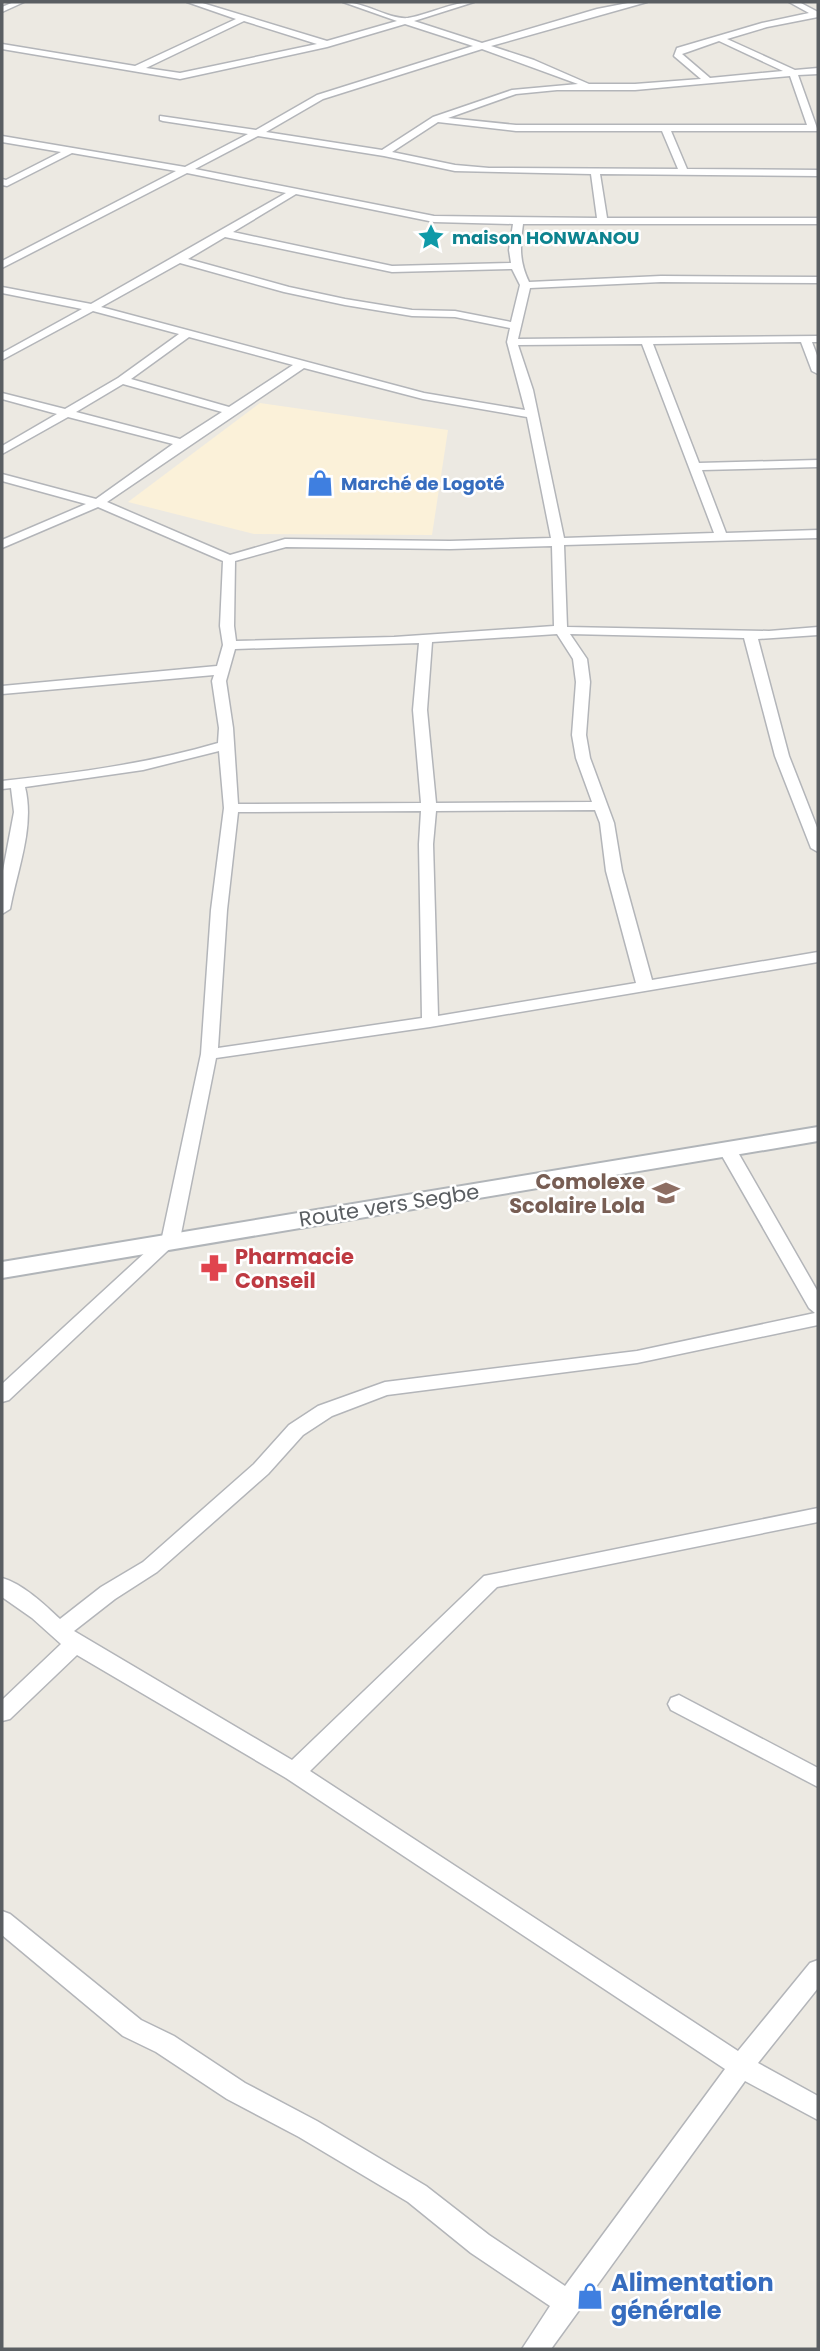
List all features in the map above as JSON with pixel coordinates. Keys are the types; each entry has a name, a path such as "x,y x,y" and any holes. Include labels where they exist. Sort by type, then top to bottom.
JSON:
{"main road":[{"name":"Route vers Segbe","path":"2,1269 818,1134"}],"street":[{"path":"2,10 20,2"},
{"path":"191,2 327,44"},
{"path":"347,2 531,62 592,87"},
{"path":"2,47 180,76 327,44 470,2"},
{"path":"2,265 187,170 320,97 358,83 600,11 643,2"},
{"path":"793,2 818,14"},
{"path":"709,81 677,54 680,50 818,14"},
{"path":"134,70 244,18"},
{"path":"436,119 481,126 816,128 793,73 719,38"},
{"path":"384,153 436,119 515,92 709,81 818,71"},
{"path":"163,118 455,167 595,173 818,173"},
{"path":"666,129 684,173"},
{"path":"2,139 187,170 292,193 434,219 818,220"},
{"path":"3,184 73,149"},
{"path":"595,173 602,219"},
{"path":"2,357 179,260 292,193"},
{"path":"517,220 514,250 516,266 525,285 512,342 527,390 558,540 561,631 580,659 583,682 579,735 583,758 609,832 614,871 645,985"},
{"path":"221,233 392,269 516,266"},
{"path":"179,260 276,287 345,302 412,313 455,314 514,326"},
{"path":"525,285 662,279 818,280"},
{"path":"2,290 89,307 423,396 530,414"},
{"path":"2,451 122,380 186,334"},
{"path":"806,339 818,371"},
{"path":"512,342 818,339"},
{"path":"647,342 721,535"},
{"path":"2,544 98,503 181,443 300,365"},
{"path":"122,380 232,411"},
{"path":"2,396 181,443"},
{"path":"695,467 818,463"},
{"path":"2,477 98,503 229,559 285,543 450,545 818,534"},
{"path":"2,1395 171,1239 209,1054 219,910 230,808 226,728 219,681 230,645 227,626 229,559"},
{"path":"230,645 426,639 561,631 750,635 818,631"},
{"path":"750,635 782,755 818,848"},
{"path":"426,639 420,710 429,808 426,844 430,1022"},
{"path":"2,690 221,670"},
{"path":"2,909 23,803 9,784 137,767 225,745"},
{"path":"801,802 818,801"},
{"path":"230,808 601,806"},
{"path":"209,1054 430,1022 818,957"},
{"path":"727,1149 818,1308"},
{"path":"2,1713 67,1638 118,1586 150,1567 261,1469 296,1430 337,1406 385,1389 637,1357 818,1319"},
{"path":"295,1772 491,1581 818,1515"},
{"path":"2,1586 39,1612 67,1638 295,1772 741,2066 818,2109"},
{"path":"679,1704 818,1778"},
{"path":"2,1921 132,2028 165,2044 236,2091 309,2129 417,2194 480,2244 570,2304"},
{"path":"536,2349 741,2066 818,1970"}],"shaded area":[{"name":"Marché de Logoté","path":"260,403 448,430 432,535 254,534 128,502"}],"place":[{"name":"maison HONWANOU","path":"431,237"},
{"name":"Marché de Logoté","path":"320,483"},
{"name":"Comolexe Scolaire Lola","path":"666,1193"},
{"name":"Pharmacie Conseil","path":"214,1268"},
{"name":"Alimentation générale","path":"590,2296"}]}
